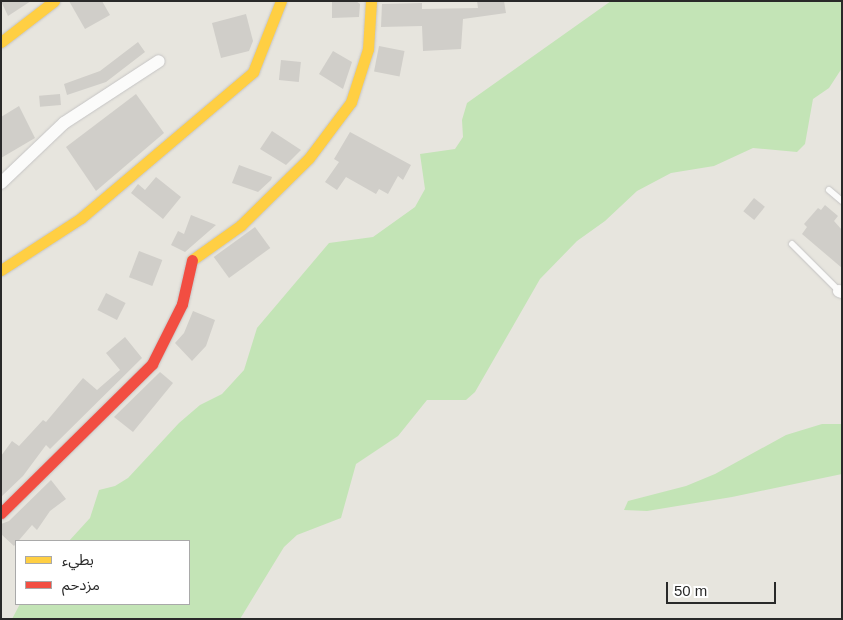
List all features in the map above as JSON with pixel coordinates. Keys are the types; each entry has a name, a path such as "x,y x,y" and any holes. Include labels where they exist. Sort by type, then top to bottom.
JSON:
{"street":[{"path":"1,42 54,1"},
{"path":"1,270 81,218 253,72 281,1"},
{"path":"1,513 152,364 182,304 192,260 247,219 309,158 352,102 368,49 371,1"},
{"path":"1,184 64,123 159,62"}],"lane":[{"path":"829,190 842,201"},
{"path":"792,244 840,292"}],"green space":[{"path":"611,1 842,1 842,68 829,88 813,99 805,144 797,152 753,148 714,166 671,173 637,191 605,221 577,241 540,279 475,392 466,400 427,400 398,436 356,464 341,518 297,535 284,547 240,619 12,619 19,605 190,605 190,540 70,540 90,518 99,490 115,486 128,478 179,423 200,405 222,394 244,370 257,328 329,243 373,237 415,207 425,189 420,154 455,149 463,137 462,120 467,103"},
{"path":"822,424 842,424 842,474 732,497 647,511 624,510 628,501 686,486 715,474 786,435"}],"building":[{"path":"1,1 31,1 8,16"},
{"path":"69,1 102,1 110,15 85,29"},
{"path":"332,1 356,1 360,4 359,17 332,18"},
{"path":"477,1 504,1 506,13 463,19 461,49 423,51 422,26 381,27 382,4 422,3 422,9 478,8"},
{"path":"246,14 253,41 249,51 221,58 212,23"},
{"path":"138,42 145,52 106,82 67,95 64,84 100,71"},
{"path":"379,46 405,51 400,76 374,72"},
{"path":"333,51 352,62 343,89 319,74"},
{"path":"281,60 301,62 299,82 279,80"},
{"path":"60,94 61,105 40,107 39,96"},
{"path":"136,94 164,133 96,191 66,147"},
{"path":"19,106 35,138 1,158 1,117"},
{"path":"272,131 301,150 286,165 260,149"},
{"path":"350,132 411,165 403,180 398,176 388,194 379,189 376,194 346,177 337,190 325,182 339,162 334,159"},
{"path":"239,165 272,177 271,180 258,192 232,183"},
{"path":"156,177 181,197 163,219 131,193 138,184 145,190"},
{"path":"754,198 765,207 754,220 743,211"},
{"path":"825,205 838,216 834,221 842,230 842,268 802,234 807,227 804,224 818,208 821,210"},
{"path":"191,215 216,225 185,252 171,245 178,231 184,234"},
{"path":"255,227 270,248 229,278 214,257"},
{"path":"139,251 162,260 152,286 129,277"},
{"path":"106,293 126,303 117,320 97,310"},
{"path":"193,311 215,320 206,346 192,361 175,343 184,333"},
{"path":"125,337 142,358 50,449 46,445 23,476 1,497 1,456 12,441 19,446 43,420 46,422 83,378 97,390 120,370 106,353"},
{"path":"160,372 173,383 133,432 114,417"},
{"path":"51,480 66,499 50,511 37,530 32,525 19,540 15,540 14,546 1,534 1,524 9,521"}],"traffic: slow":[{"path":"1,42 54,1"},
{"path":"1,270 81,218 253,72 281,1"},
{"path":"192,260 241,225 309,158 351,102 368,49 371,1"}],"traffic: jam":[{"path":"1,513 152,364 182,304 192,260"}]}
